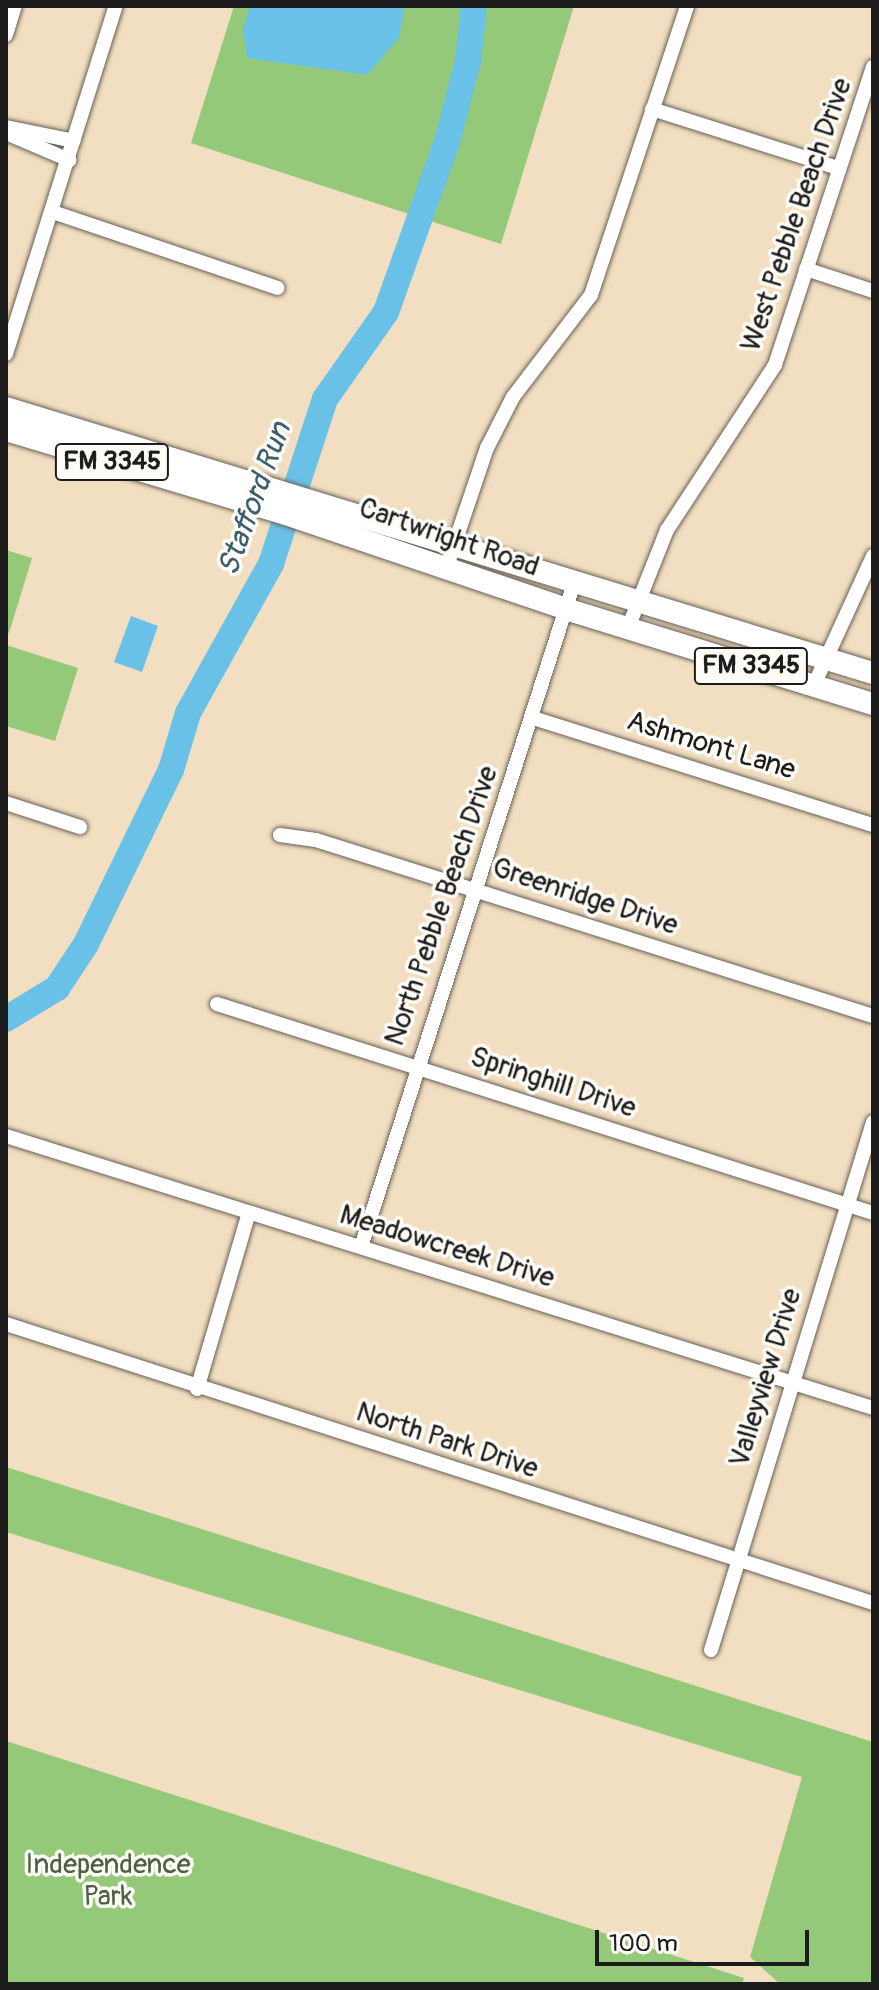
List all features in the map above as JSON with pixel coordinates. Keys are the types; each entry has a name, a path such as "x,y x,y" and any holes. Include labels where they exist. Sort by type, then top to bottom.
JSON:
{"main road":[{"name":"Cartwright Road","path":"6,408 221,484 347,535 574,583 873,673"},
{"name":"Cartwright Road","path":"6,430 364,518 569,610 873,704"}],"street":[{"path":"6,35 15,6"},
{"path":"6,354 116,6"},
{"path":"450,555 487,448 513,397 591,295 687,6"},
{"name":"West Pebble Beach Drive","path":"628,628 635,602 667,530 775,365 838,168 870,87 873,67"},
{"path":"652,109 838,168"},
{"path":"6,130 74,141"},
{"path":"6,130 69,160"},
{"path":"53,212 278,288"},
{"path":"806,269 873,291"},
{"path":"814,685 823,657 873,556"},
{"name":"North Pebble Beach Drive","path":"361,1247 415,1067 569,610 574,583"},
{"name":"Ashmont Lane","path":"533,718 873,825"},
{"path":"6,803 80,827"},
{"name":"Greenridge Drive","path":"280,835 316,840 873,1016"},
{"name":"Springhill Drive","path":"217,1004 873,1213"},
{"name":"Valleyview Drive","path":"711,1650 873,1122"},
{"name":"Meadowcreek Drive","path":"6,1136 873,1408"},
{"path":"197,1389 249,1212"},
{"name":"North Park Drive","path":"6,1324 197,1389 873,1603"}],"green space":[{"path":"234,6 574,6 501,244 191,143"},
{"path":"6,550 32,558 9,633 6,632"},
{"path":"6,645 78,668 55,741 6,726"},
{"path":"6,1467 873,1742 873,1984 780,1984 750,1957 802,1777 6,1532"},
{"name":"Independence Park","path":"6,1741 744,1978 742,1984 6,1984"}],"water":[{"path":"250,6 405,6 399,38 367,75 247,58 243,30"},
{"path":"131,616 158,626 142,672 114,662"}],"waterway":[{"name":"Stafford Run","path":"6,1019 57,988 86,944 171,770 188,713 271,564 325,399 386,312 447,142 468,61 474,6"}]}
